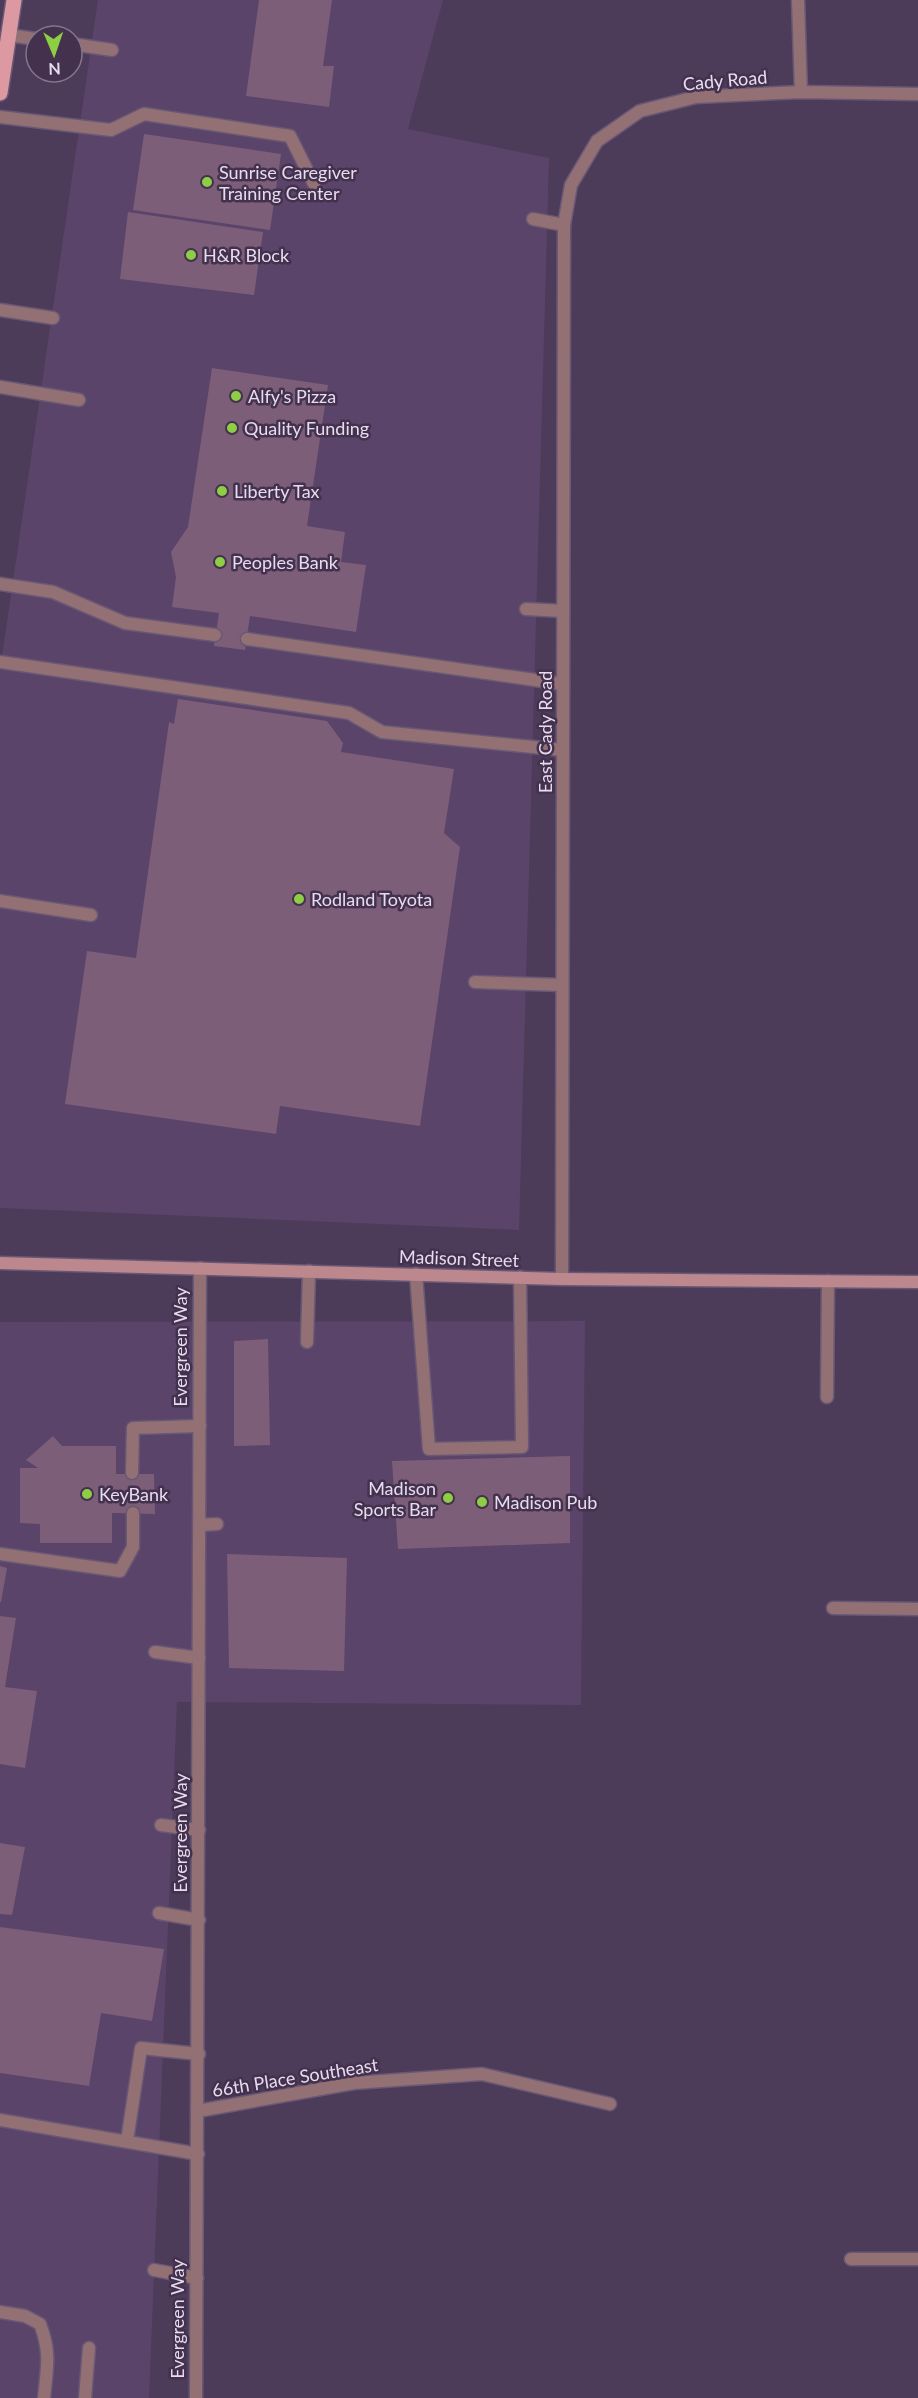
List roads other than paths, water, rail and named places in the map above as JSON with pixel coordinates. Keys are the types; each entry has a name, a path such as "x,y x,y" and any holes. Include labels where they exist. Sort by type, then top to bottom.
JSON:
{"main road":[{"path":"0,93 2,62 14,0"}],"street":[{"path":"798,0 801,92"},
{"path":"8,35 24,37"},
{"path":"84,46 112,50"},
{"name":"Cady Road","path":"571,185 597,141 640,111 696,97 801,92 918,94"},
{"path":"0,117 111,130 144,114 290,136 314,184"},
{"name":"East Cady Road","path":"562,1279 564,225 571,185"},
{"path":"533,219 564,225"},
{"path":"0,310 53,318"},
{"path":"0,387 80,400"},
{"path":"0,584 53,592 126,622 215,635"},
{"path":"526,609 563,611"},
{"path":"247,639 563,684"},
{"path":"0,663 350,713 382,732 563,750"},
{"path":"0,901 91,915"},
{"path":"475,982 562,985"},
{"name":"Madison Street","path":"0,1263 562,1279 918,1282"},
{"name":"Evergreen Way","path":"196,2398 200,1268"},
{"path":"307,1342 309,1271"},
{"path":"416,1274 429,1449 522,1447 520,1277"},
{"path":"826,1397 828,1281"},
{"path":"132,1473 133,1428 200,1426"},
{"path":"0,1554 120,1571 133,1547 132,1513"},
{"path":"200,1525 216,1524"},
{"path":"833,1608 918,1609"},
{"path":"156,1652 200,1658"},
{"path":"161,1825 199,1830"},
{"path":"159,1913 199,1920"},
{"path":"127,2141 141,2048 199,2054"},
{"name":"66th Place Southeast","path":"198,2111 354,2083 482,2074 610,2104"},
{"path":"0,2120 198,2154"},
{"path":"851,2259 918,2259"},
{"path":"154,2270 197,2278"},
{"path":"0,2312 25,2316 40,2324 47,2343 48,2358 44,2398"},
{"path":"85,2398 89,2348"}],"place":[{"name":"Sunrise Caregiver Training Center","path":"207,182"},
{"name":"H&R Block","path":"191,255"},
{"name":"Alfy's Pizza","path":"236,396"},
{"name":"Quality Funding","path":"232,428"},
{"name":"Liberty Tax","path":"222,491"},
{"name":"Peoples Bank","path":"220,562"},
{"name":"Rodland Toyota","path":"299,899"},
{"name":"KeyBank","path":"87,1494"},
{"name":"Madison Sports Bar","path":"448,1498"},
{"name":"Madison Pub","path":"482,1502"}]}
